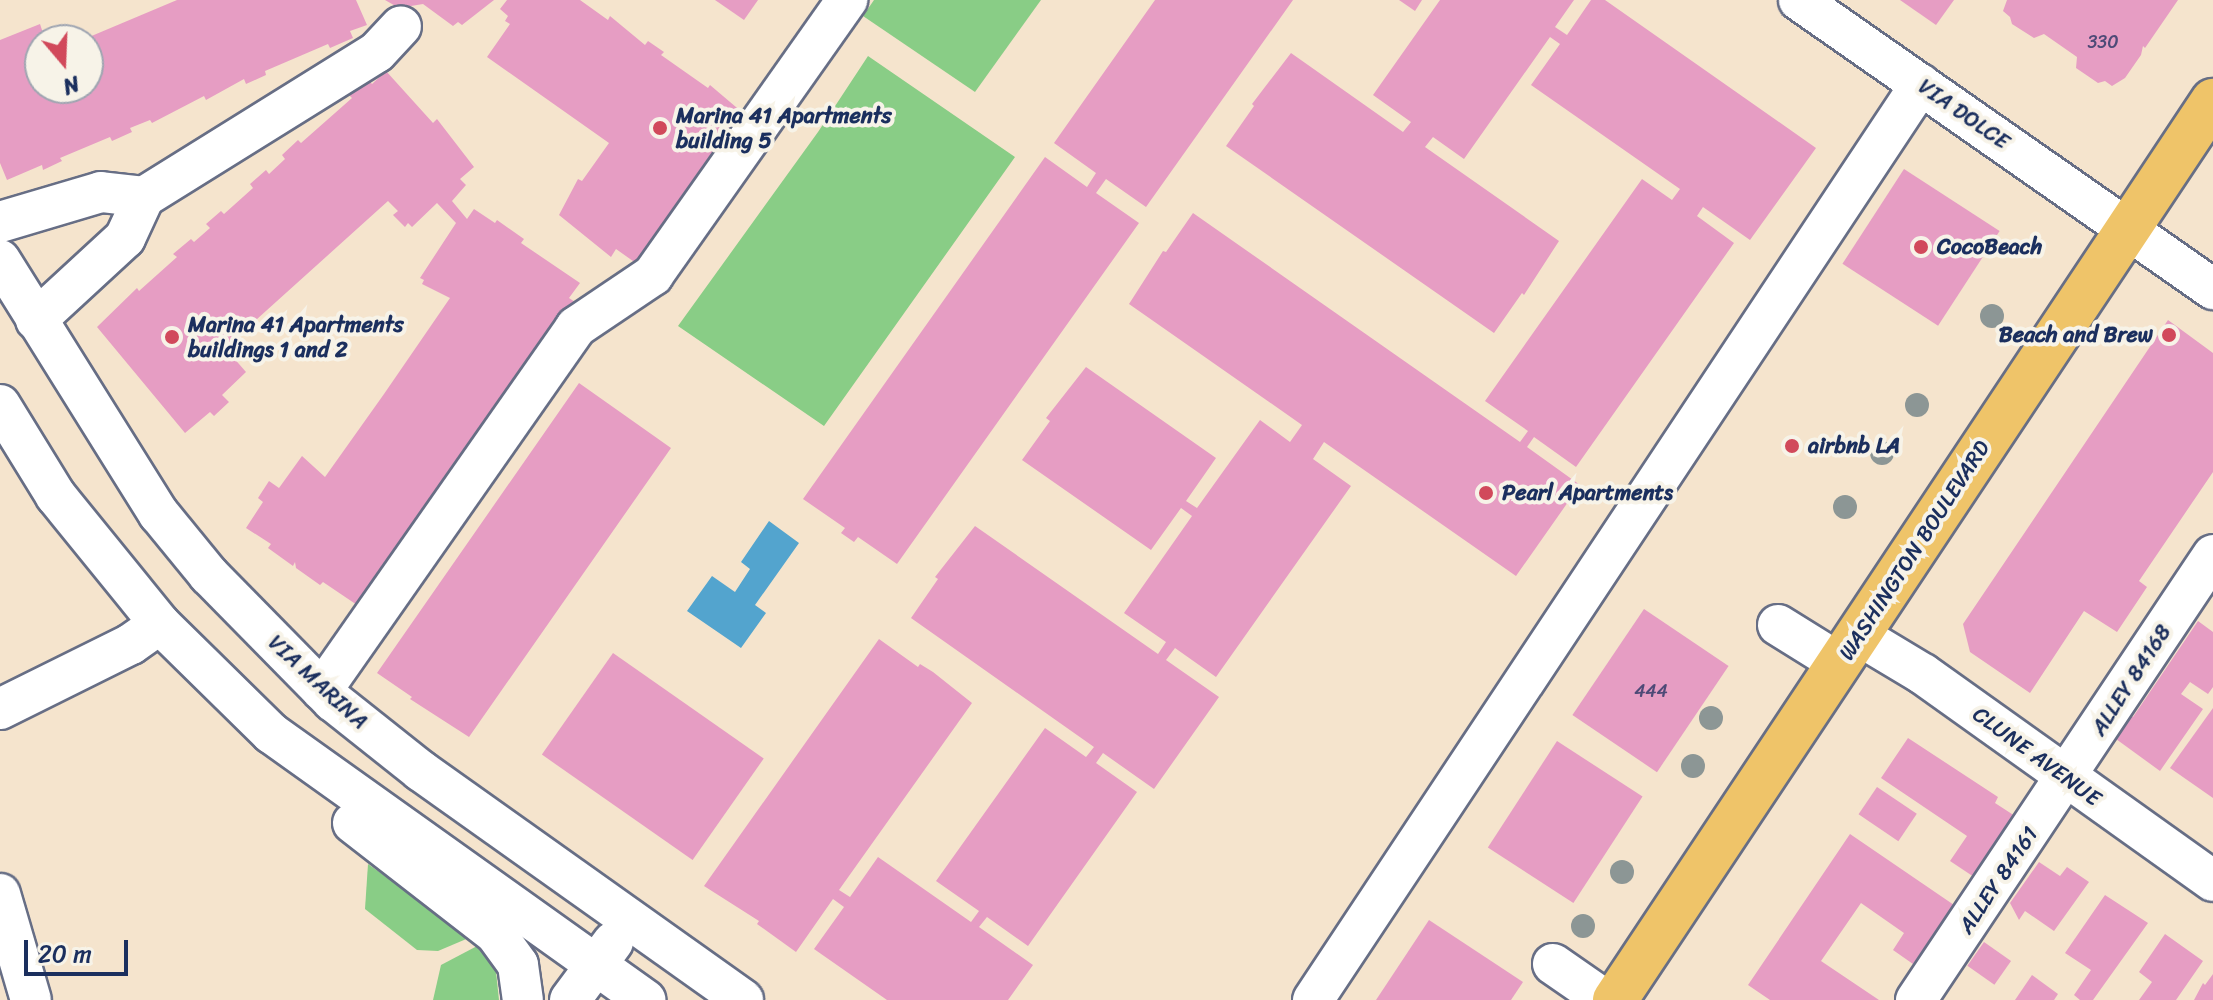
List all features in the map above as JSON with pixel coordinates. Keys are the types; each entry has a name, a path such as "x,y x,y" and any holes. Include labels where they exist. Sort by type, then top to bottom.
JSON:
{"main road":[{"name":"WASHINGTON BOULEVARD","path":"1615,1000 2213,101"}],"street":[{"path":"322,690 576,327 653,275 847,0"},
{"name":"VIA DOLCE","path":"1799,0 2213,289"},
{"path":"36,320 125,238 144,197 377,52 401,26"},
{"path":"1313,1000 1545,631 1921,84"},
{"path":"0,222 101,192 144,197"},
{"name":"VIA MARINA","path":"0,260 159,514 209,575 322,690 421,771 743,1000"},
{"path":"0,405 56,496 160,624 271,733 619,987"},
{"name":"ALLEY 84168","path":"2067,779 2207,576"},
{"path":"0,709 131,644 160,624"},
{"name":"CLUNE AVENUE","path":"1778,625 1923,674 2213,881"},
{"path":"271,733 299,781 495,933 518,965 523,1000"},
{"name":"ALLEY 84161","path":"1934,994 2067,779"},
{"path":"0,894 31,1000"},
{"path":"619,987 642,926"},
{"path":"1553,964 1605,1000"},
{"path":"570,1000 619,987"}],"green space":[{"path":"874,0 1041,0 975,92 863,16"},
{"path":"868,56 1015,157 824,426 678,326 818,132"},
{"path":"368,864 471,937 438,951 417,950 365,909"},
{"path":"479,945 496,972 499,1000 433,1000 441,965"}],"water":[{"path":"769,521 799,543 755,605 766,613 741,648 687,611 712,576 735,592 750,569 741,562"}],"building":[{"path":"177,0 356,0 367,25 350,31 353,38 330,48 328,44 265,71 266,75 246,84 244,79 206,100 204,96 152,123 150,120 130,128 132,132 112,141 110,137 60,158 62,161 43,170 42,165 7,180 0,163 0,40 24,30 24,104 104,104 104,31"},
{"path":"385,0 494,0 462,25 458,22 453,26 423,4 399,8"},
{"name":"Marina 41 Apartments building 5","path":"507,0 580,0 608,20 610,16 645,45 648,41 664,52 661,55 708,88 710,85 743,113 640,266 616,249 611,257 559,215 578,179 582,181 609,143 487,57 510,24 505,21 508,16 500,9"},
{"path":"715,0 758,0 744,20"},
{"path":"1155,0 1293,0 1146,207 1106,179 1096,193 1139,223 897,564 858,537 854,542 841,533 845,528 803,499 1045,157 1087,187 1096,173 1054,143"},
{"path":"1399,0 1422,0 1415,11"},
{"name":"Pearl Apartments","path":"1440,0 1574,0 1555,27 1567,35 1591,0 1605,0 1816,148 1750,240 1703,207 1697,216 1734,243 1576,467 1534,437 1527,447 1580,485 1516,576 1324,442 1313,459 1351,486 1216,677 1175,648 1166,660 1219,697 1154,789 1103,753 1096,763 1137,792 1028,946 987,917 979,927 1033,965 1008,1000 887,1000 814,949 844,907 833,899 796,952 757,924 759,921 704,886 879,639 918,667 920,664 933,672 972,703 839,890 850,897 878,857 971,922 979,911 936,881 1045,728 1086,757 1094,747 911,618 938,579 935,577 975,526 1158,654 1166,642 1124,613 1192,516 1181,508 1151,550 1022,460 1050,421 1046,418 1086,367 1216,458 1186,501 1197,508 1260,420 1290,442 1302,425 1129,304 1163,251 1166,252 1193,213 1520,442 1528,431 1485,401 1642,179 1672,200 1680,189 1531,85 1560,44 1550,37 1464,159 1433,137 1425,147 1559,241 1524,295 1522,293 1494,333 1226,146 1254,106 1252,104 1291,53 1403,132 1411,122 1373,95"},
{"path":"1900,0 1954,0 1936,25"},
{"path":"2007,0 2178,0 2145,48 2143,46 2141,55 2125,78 2112,86 2105,81 2098,83 2076,68 2077,57 2044,34 2034,38 2012,24 2003,11"},
{"name":"Marina 41 Apartments buildings 1 and 2","path":"386,71 433,123 437,119 474,167 460,179 466,185 452,201 467,219 474,209 495,223 497,220 524,239 521,243 580,283 569,298 575,302 519,376 360,607 323,582 320,585 296,568 295,562 293,566 268,548 271,544 246,528 263,502 258,498 269,481 279,488 302,456 325,477 384,394 450,298 422,284 424,280 420,278 456,223 437,203 412,227 408,223 405,227 393,215 398,211 388,201 225,348 246,372 222,395 229,402 214,416 210,412 185,433 97,327 137,288 139,291 177,257 173,254 210,228 206,224 221,211 224,214 253,188 250,184 266,170 269,174 285,159 282,155 298,140 301,143 352,98 349,95 367,78 372,84"},
{"name":"CocoBeach","path":"1904,169 2000,231 1938,326 1842,264"},
{"path":"2168,320 2213,353 2213,472 2139,581 2147,587 2117,632 2084,611 2030,693 1970,652 1963,624"},
{"path":"579,383 671,448 469,737 410,699 412,697 377,673"},
{"path":"1644,609 1729,666 1657,772 1572,715"},
{"path":"2198,621 2213,632 2213,687 2208,694 2190,682 2181,694 2203,709 2160,771 2116,739 2126,725 2122,723 2128,715 2133,717"},
{"path":"613,653 764,759 693,860 542,755"},
{"path":"2213,708 2213,798 2170,768"},
{"path":"1908,738 1998,797 1995,803 2015,816 1974,877 1950,861 1967,836 1881,778"},
{"path":"1557,741 1643,797 1573,903 1488,848"},
{"path":"1877,787 1917,814 1898,841 1859,814"},
{"path":"1850,834 1954,905 1913,964 1893,950 1904,933 1861,903 1821,961 1879,1000 1770,1000 1748,985"},
{"path":"2039,862 2060,876 2067,867 2089,882 2054,931 2025,911 2019,920 2010,903"},
{"path":"2105,895 2148,923 2093,1000 2080,1000 2074,995 2091,970 2065,953"},
{"path":"1429,920 1523,982 1511,1000 1376,1000"},
{"path":"2165,934 2203,961 2176,1000 2139,1000 2152,982 2139,972"},
{"path":"1984,942 2011,961 1994,985 1967,966"},
{"path":"2213,974 2213,1000 2194,1000 2203,983 2205,985"},
{"path":"2032,975 2058,994 2054,1000 2015,1000"}],"place":[{"name":"Marina 41 Apartments building 5","path":"660,128"},
{"name":"CocoBeach","path":"1921,247"},
{"name":"Beach and Brew","path":"2169,335"},
{"name":"Marina 41 Apartments buildings 1 and 2","path":"172,337"},
{"name":"airbnb LA","path":"1792,446"},
{"name":"Pearl Apartments","path":"1486,493"}]}
